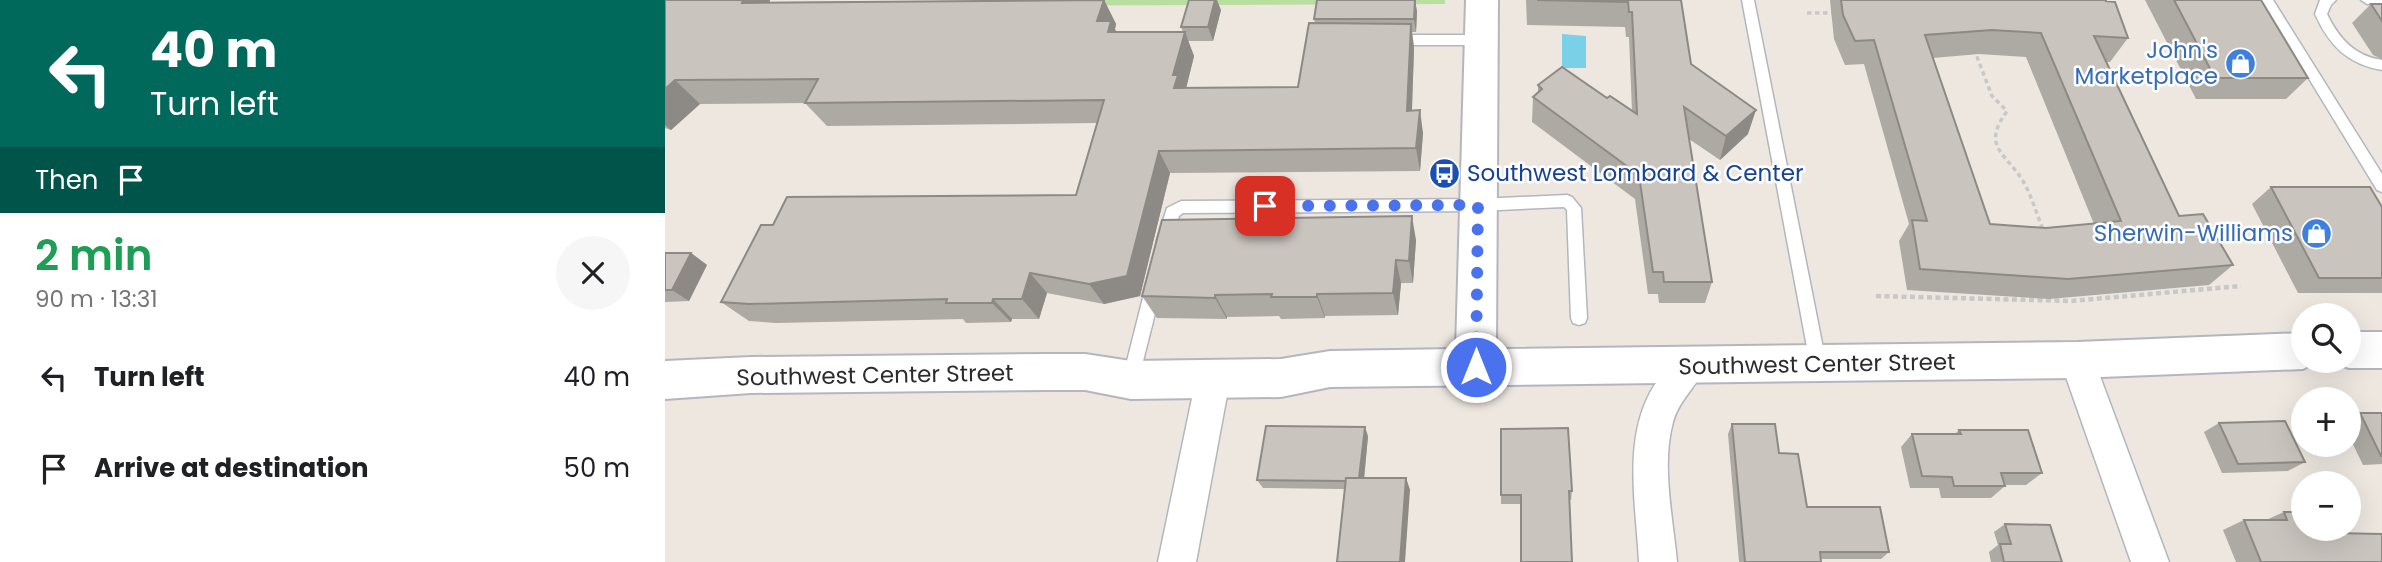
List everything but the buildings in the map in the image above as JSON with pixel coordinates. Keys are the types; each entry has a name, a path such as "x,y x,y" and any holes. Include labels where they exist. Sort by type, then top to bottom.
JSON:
{"street":[{"path":"1476,367 1482,0"},
{"path":"2361,350 2382,350"},
{"name":"Southwest Center Street","path":"665,380 751,375 1085,372 1131,380 1281,378 1330,369 2077,360 2291,351"},
{"name":"Southwest Center Street","path":"1085,372 1135,361 1283,359 1330,369"},
{"path":"2077,360 2150,562"},
{"path":"1658,562 1651,464 1658,411 1689,366"},
{"path":"1177,562 1213,379"}],"lane":[{"path":"1748,0 1818,363"},
{"path":"2267,0 2382,186"},
{"path":"2330,0 2322,7 2322,14 2347,55 2362,62 2382,65"},
{"path":"2367,0 2382,0"},
{"path":"1383,40 1482,40"},
{"path":"1135,361 1173,212 1181,206 1572,203 1579,318"}],"path":[{"path":"1807,13 1849,12"},
{"path":"1970,37 1992,96 2007,111 1996,126 1996,148 2023,181 2047,241"},
{"path":"1876,296 2071,301 2241,286"},
{"path":"2066,289 2071,301"}],"green space":[{"path":"973,0 1445,0 1445,4 984,6"}],"water":[{"path":"1562,34 1586,36 1586,68 1562,68"}],"place":[{"name":"John's Marketplace","path":"2241,63"},
{"name":"Southwest Lombard & Center","path":"1444,173"},
{"name":"Sherwin-Williams","path":"2316,233"}],"route":[{"path":"1265,206 1478,205 1476,367"}]}
